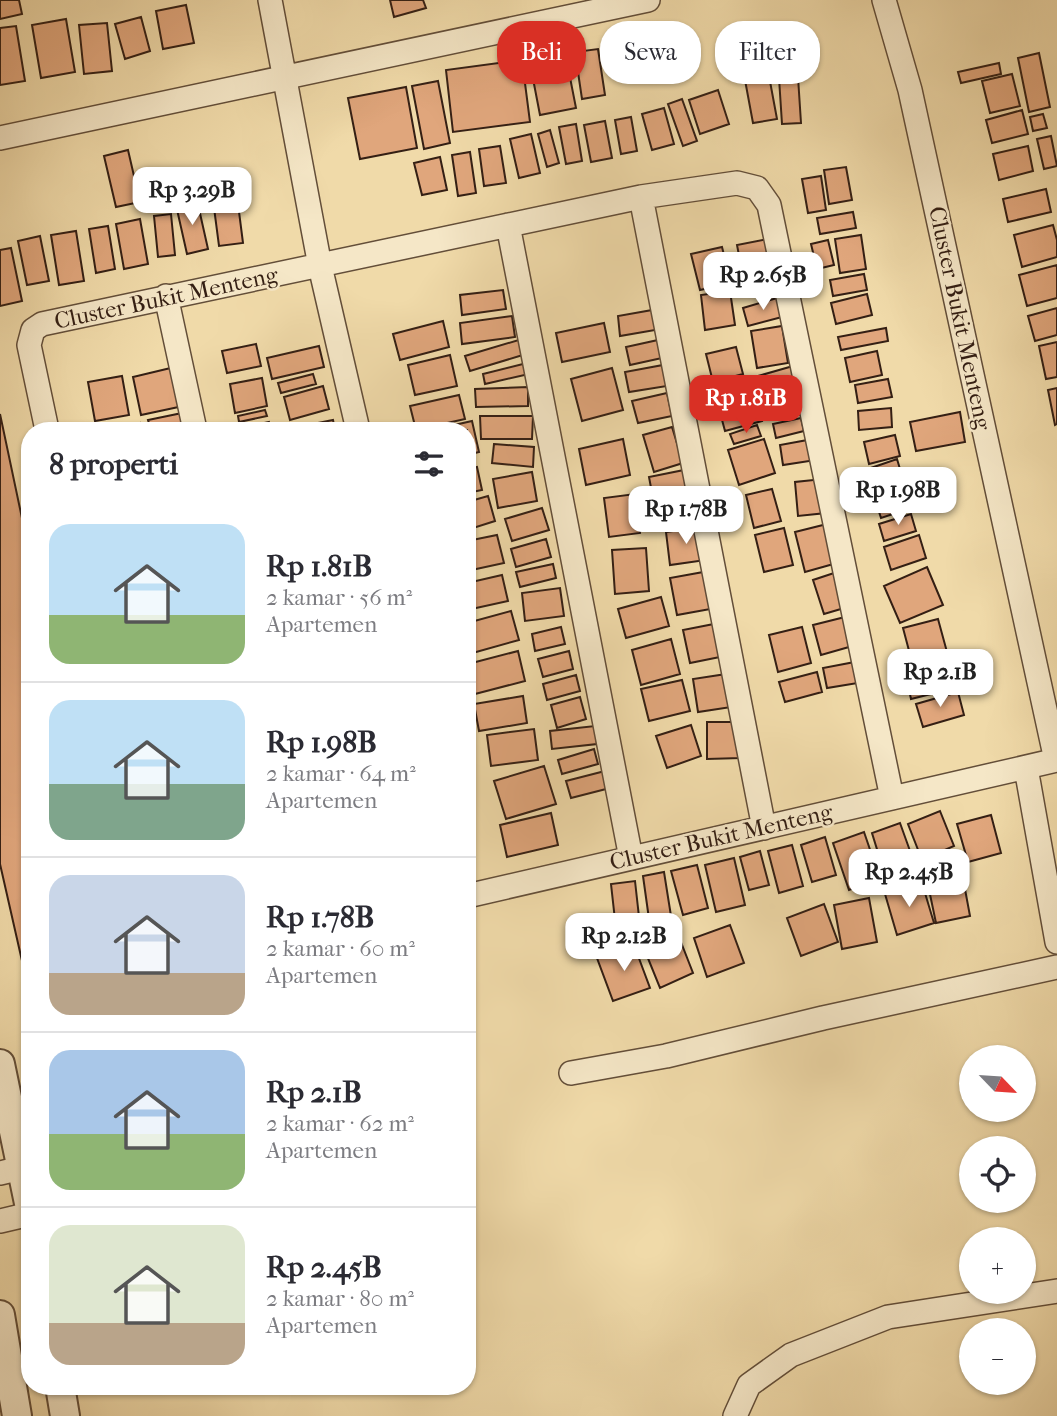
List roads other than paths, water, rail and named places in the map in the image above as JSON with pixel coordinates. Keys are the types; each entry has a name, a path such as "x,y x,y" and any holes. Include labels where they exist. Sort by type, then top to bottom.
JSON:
{"street":[{"path":"270,0 320,265 356,422"},
{"path":"0,138 648,0"},
{"name":"Cluster Bukit Menteng","path":"476,893 1056,760 910,90 884,0"},
{"name":"Cluster Bukit Menteng","path":"45,422 29,345 33,330 42,324 641,198 737,183 757,188 769,205 892,798"},
{"path":"641,198 764,828"},
{"path":"508,225 632,858"},
{"path":"166,296 193,422"},
{"path":"1026,768 1057,942"},
{"path":"571,1073 666,1056 823,1018 1057,967"},
{"path":"0,1064 17,1170"},
{"path":"0,1222 21,1216"},
{"path":"735,1416 750,1385 791,1355 888,1317 1057,1291"},
{"path":"0,1315 17,1416"},
{"path":"62,1395 65,1416"}]}
